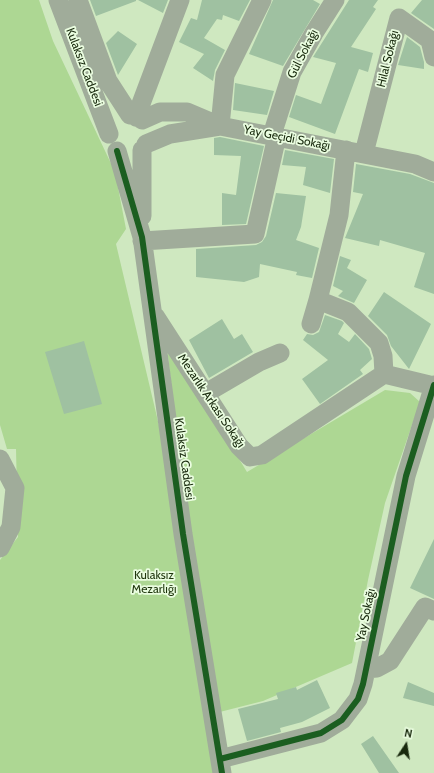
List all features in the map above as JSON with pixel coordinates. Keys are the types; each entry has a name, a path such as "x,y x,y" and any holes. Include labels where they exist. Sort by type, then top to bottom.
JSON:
{"street":[{"name":"Kulaksız Caddesi","path":"58,0 113,143"},
{"name":"Kulaksız Caddesi","path":"78,0 108,81 136,117"},
{"path":"136,117 180,0"},
{"path":"136,117 118,119 114,123 113,143 130,154 170,134 220,126 225,75 262,0"},
{"name":"Gül Sokağı","path":"142,239 255,234 274,135 292,72 335,0"},
{"name":"Hilal Sokağı","path":"355,151 399,18 430,40 434,57"},
{"name":"Yay Geçidi Sokağı","path":"136,117 160,112 187,112 220,126 355,151 415,164 434,172"},
{"path":"136,117 148,131 144,147 142,239"},
{"name":"Kulaksiz Caddesi","path":"113,143 142,239 184,534 221,766"},
{"path":"311,324 355,151"},
{"path":"318,300 348,312 379,343 383,356 384,374 434,386"},
{"name":"Mezarlık Arkası Sokağı","path":"152,312 240,446 250,457 262,455 384,374"},
{"path":"206,393 259,362 280,353"},
{"name":"Yay Sokağı","path":"221,766 321,733 332,727 351,710 358,699 366,669 406,476 434,386"},
{"path":"0,459 15,488 11,527 0,548"},
{"path":"366,669 377,668 390,661 425,607 434,611"}],"green space":[{"name":"Kulaksız Mezarlığı","path":"0,0 39,0 53,41 115,172 126,229 116,244 161,434 177,433 166,339 247,472 385,390 410,393 420,402 385,503 352,663 263,701 204,716 214,773 0,773 0,560 18,537 16,449 7,449 0,425"}],"building":[{"path":"90,0 136,0 136,1 96,16"},
{"path":"138,0 168,0 163,13"},
{"path":"202,0 250,0 239,21 223,15 222,20 217,19 204,38 225,50 215,70 213,81 193,68 204,54 179,42 191,18 197,20"},
{"path":"273,0 313,0 320,4 283,66 249,54"},
{"path":"349,0 378,0 373,7 376,9 351,47 373,53 368,72 359,69 335,134 289,117 296,95 321,104 336,63 313,57"},
{"path":"422,0 434,0 434,29 411,13"},
{"path":"118,31 137,44 118,75 106,43"},
{"path":"407,37 420,47 424,62 424,69 398,65"},
{"path":"235,83 274,91 267,115 233,110"},
{"path":"220,137 264,146 246,224 222,225 222,193 236,195 241,156 214,155 214,138"},
{"path":"285,150 334,159 330,193 303,185 306,167 282,165"},
{"path":"356,164 410,174 434,183 434,294 414,287 425,253 380,240 379,246 345,238 363,194 353,192"},
{"path":"276,193 306,196 301,227 296,240 319,248 312,278 296,275 297,272 260,264 259,277 244,282 196,277 196,249 256,245 262,242 266,236"},
{"path":"340,256 351,260 347,268 367,280 354,303 338,296 343,291 333,286"},
{"path":"384,292 431,324 409,369 391,346 387,335 368,316"},
{"path":"325,315 342,321 344,323 338,334 349,342 355,334 369,349 372,359 360,370 363,374 320,404 302,379 328,360 303,340 307,334 313,335 319,332"},
{"path":"222,319 234,339 242,334 253,352 209,378 189,340"},
{"path":"84,341 102,404 64,414 45,352"},
{"path":"434,539 434,599 410,588"},
{"path":"317,680 330,708 302,722 280,728 281,732 247,741 238,709 278,699 276,693 296,687 297,690"},
{"path":"408,682 434,693 434,706 403,698"},
{"path":"373,736 399,773 379,773 361,744"}],"cycle path":[{"path":"117,151 142,237 183,534 222,773"},
{"path":"220,759 321,733 342,720 358,699 363,684 406,476 434,385"}]}
